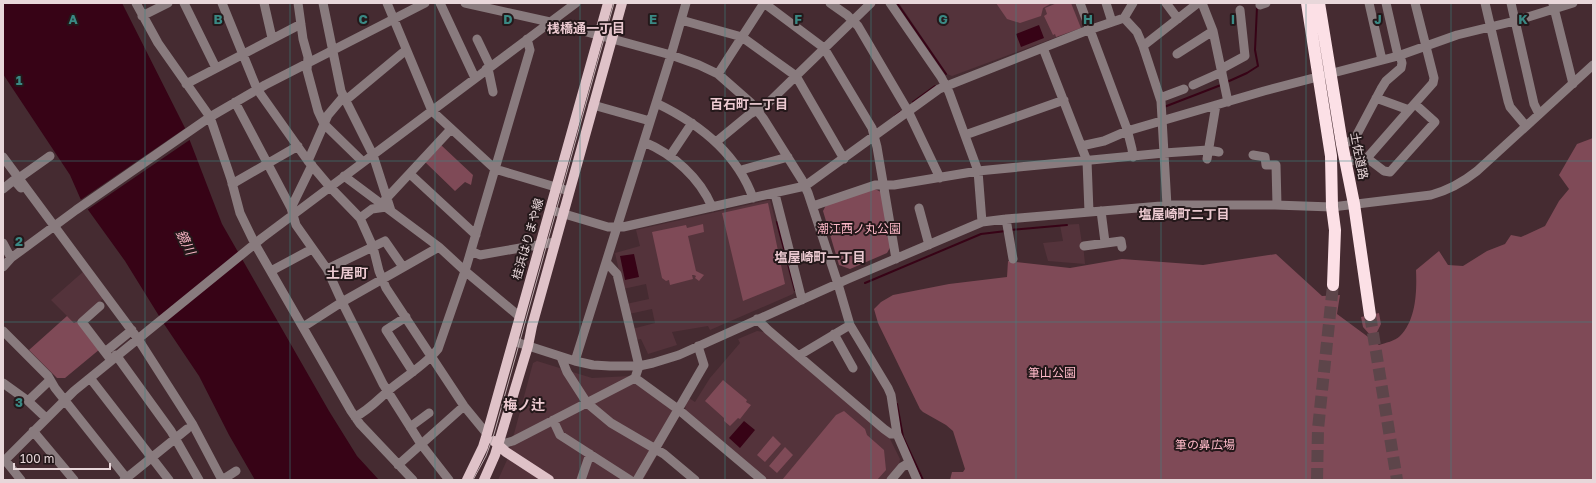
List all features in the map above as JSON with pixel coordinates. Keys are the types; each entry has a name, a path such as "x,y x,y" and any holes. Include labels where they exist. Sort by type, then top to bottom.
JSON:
{"highway":[{"name":"土佐道路","path":"1307,3 1342,144 1354,204 1370,315"},
{"name":"土佐道路","path":"1319,3 1331,156 1332,207 1335,230 1333,285"}],"main road":[{"name":"桂浜はりまや線","path":"467,480 483,447 487,434 608,3"},
{"path":"484,480 496,455 528,346 555,242 622,3"},
{"path":"487,434 506,452 543,478"}],"street":[{"path":"136,3 158,43 210,118 252,247 271,271 355,418 413,480"},
{"path":"142,16 168,3"},
{"path":"184,3 216,68"},
{"path":"222,3 257,90 310,163 330,187 360,218 373,247 382,280 464,406 487,434"},
{"path":"264,3 272,38"},
{"path":"298,3 308,57 307,64 310,85 324,124 363,162"},
{"path":"323,3 341,91 373,155 384,204"},
{"path":"387,3 432,111 495,169 569,191"},
{"path":"3,267 11,258 76,210 235,102 332,50 425,3"},
{"path":"440,3 474,78"},
{"path":"465,3 550,22 671,55 699,65 718,74 758,111 805,186 813,206 850,325 891,395 897,434 917,480"},
{"path":"21,480 4,461 46,418 90,378 252,247 292,212 330,187 474,78 558,17 562,7 576,3"},
{"path":"575,361 686,3"},
{"path":"718,74 764,3 824,48 872,128 875,136 896,259"},
{"path":"830,3 853,20 858,26 908,111 940,178"},
{"path":"716,142 750,114 765,106 870,3"},
{"path":"890,3 946,85 978,171 982,222"},
{"path":"1080,3 1127,131 1133,157"},
{"path":"1106,3 1112,22"},
{"path":"551,210 617,228 775,194 805,186 946,85 1124,18 1132,3"},
{"path":"1166,3 1178,19"},
{"path":"1143,46 1198,3"},
{"path":"1202,3 1213,30 1228,102"},
{"path":"1369,3 1382,60"},
{"path":"1342,144 1354,140 1386,80 1401,68 1402,63 1386,3"},
{"path":"1345,162 1366,158 1433,83 1434,78 1415,3"},
{"path":"1485,3 1508,101 1510,107 1526,126"},
{"path":"1511,3 1534,104 1539,114"},
{"path":"1081,146 1104,141 1127,131 1216,105 1399,55 1457,35 1515,21 1554,6 1573,3"},
{"path":"1554,6 1573,84"},
{"path":"1160,98 1188,87 1221,71 1245,56 1240,10"},
{"path":"1124,18 1137,32 1160,98 1167,206"},
{"path":"681,20 742,37 796,76 844,159"},
{"path":"186,84 301,24"},
{"path":"1177,54 1213,30"},
{"path":"477,39 488,68 494,92"},
{"path":"355,418 362,414 413,372 438,349 465,272 530,50 527,39"},
{"path":"1043,48 1087,161 1089,212"},
{"path":"292,212 328,115 345,98 406,50"},
{"path":"513,342 575,361 610,366 639,366 664,360 982,222 1167,206 1277,205 1332,207 1431,195 1457,186 1477,171 1593,65"},
{"path":"1366,158 1384,171 1390,172 1435,122 1412,107 1376,98"},
{"path":"965,135 1064,100"},
{"path":"235,102 292,212 296,225 327,269 342,302 388,392 421,444 449,480"},
{"path":"656,103 676,112 716,142 740,171 749,186 753,198"},
{"path":"1207,154 1216,105"},
{"path":"593,106 650,121"},
{"path":"670,156 692,123"},
{"path":"360,218 372,209 384,204 451,129"},
{"path":"644,142 655,146 670,156 689,173 708,197 712,207"},
{"path":"232,184 298,146"},
{"path":"3,148 28,191 138,339 193,425 222,480 236,471"},
{"path":"813,206 875,185 894,185 978,171 1164,153 1207,154 1219,152"},
{"path":"1252,155 1266,157 1266,165 1276,165 1277,205"},
{"path":"21,177 50,156"},
{"path":"3,157 21,177"},
{"path":"740,171 745,168 788,158"},
{"path":"410,174 476,236"},
{"path":"344,176 384,204 439,247 465,272 520,317"},
{"path":"3,190 14,180 24,192 28,191"},
{"path":"775,194 802,300"},
{"path":"372,209 384,204"},
{"path":"919,208 929,245"},
{"path":"1102,212 1105,242"},
{"path":"1006,219 1013,259"},
{"path":"1084,246 1121,240 1122,246"},
{"path":"327,269 385,241 403,267"},
{"path":"471,251 480,255 555,242"},
{"path":"3,243 11,258"},
{"path":"303,327 342,302 439,247"},
{"path":"271,271 312,249"},
{"path":"498,445 513,441 635,378 639,366 617,274 606,262"},
{"path":"100,306 82,322 105,352 114,358 176,438 199,480"},
{"path":"406,317 386,330 413,372"},
{"path":"757,319 884,429 891,434 897,434"},
{"path":"798,356 850,325"},
{"path":"105,352 130,329"},
{"path":"3,331 50,380 126,479 187,429"},
{"path":"834,334 853,368"},
{"path":"637,480 704,365 698,346"},
{"path":"561,357 567,372 587,403 611,423 664,454 695,480"},
{"path":"90,378 169,480"},
{"path":"635,378 679,410 762,480"},
{"path":"28,401 50,380"},
{"path":"3,383 28,401 46,418"},
{"path":"398,465 464,406"},
{"path":"410,427 429,413"},
{"path":"553,420 560,435 630,480"},
{"path":"33,431 74,480"},
{"path":"581,480 590,454"},
{"path":"891,480 902,467 909,463"}],"shaded area":[{"path":"899,3 1075,3 1083,23 1081,28 952,76 947,74"},
{"path":"770,200 794,292 793,294 710,330 708,326 672,332 677,345 648,354 641,339 635,340 632,329 655,323 652,309 629,314 626,304 649,299 646,284 623,289 615,253 640,246 636,230"},
{"path":"1079,224 1085,264 1048,261 1043,243 1063,241 1060,225"},
{"path":"84,271 104,298 74,323 51,300"},
{"path":"757,331 765,332 889,437 900,459 899,465 886,480 767,480 686,412 685,404 689,398 695,402 710,378 740,343 738,339"},
{"path":"537,361 592,378 630,376 680,415 643,480 498,480 507,460 533,363"}],"green space":[{"path":"996,3 1052,3 1043,8 1041,16 1020,23 1007,19"},
{"path":"1057,3 1071,3 1081,28 1056,37 1055,34 1053,35 1044,16 1047,14 1045,8"},
{"path":"1593,138 1593,480 950,480 952,472 963,472 965,469 953,431 920,409 878,323 874,309 881,302 893,295 949,284 1007,277 1008,261 1070,268 1122,259 1203,265 1276,254 1322,296 1340,295 1337,314 1379,345 1390,342 1400,336 1405,329 1412,314 1416,296 1416,270 1439,251 1448,265 1463,266 1487,251 1505,244 1511,235 1521,237 1545,226 1559,201 1569,189 1559,175 1577,144"},
{"path":"441,145 473,175 471,185 465,182 455,191 425,162"},
{"name":"潮江西ノ丸公園","path":"875,189 883,193 891,246 887,253 850,269 839,265 823,211 826,205"},
{"path":"768,203 785,284 743,301 722,213"},
{"path":"703,224 704,232 688,236 696,271 704,275 699,281 695,278 696,276 692,275 693,279 670,285 669,280 666,281 662,278 652,232 686,225 687,228"},
{"path":"1379,313 1381,324 1375,336 1371,336 1363,327 1361,317"},
{"path":"67,316 74,323 78,321 100,349 65,378 57,378 29,350"},
{"path":"723,380 751,405 740,419 738,418 730,426 724,421 724,418 705,401"},
{"path":"844,411 865,429 867,435 884,450 886,470 877,480 782,480 836,415"},
{"path":"773,436 781,444 765,462 757,455"},
{"path":"785,447 793,455 777,473 769,466"}],"water":[{"name":"鏡川","path":"3,3 122,3 185,128 222,224 329,411 357,456 379,480 255,480 229,435 199,376 164,324 125,261 81,200 70,175 3,74"},
{"path":"1039,25 1044,38 1021,47 1016,34"},
{"path":"634,254 639,277 625,280 620,256"},
{"path":"744,421 755,430 740,448 729,438"}],"pier":[{"path":"187,127 191,139 87,210 79,201"}],"waterway":[{"path":"897,3 946,74"},
{"path":"1227,82 1258,66 1255,50 1257,7"},
{"path":"1164,107 1221,85"},
{"path":"913,102 935,86"},
{"path":"895,116 900,112"},
{"path":"777,222 795,290"},
{"path":"1010,230 1067,225"},
{"path":"865,283 981,234 1006,231"},
{"path":"897,404 903,437 923,480"}],"tunnel":[{"path":"1317,480 1318,429 1333,285"},
{"path":"1370,315 1397,480"}],"tram line":[{"path":"473,480 486,456 494,434 614,3"}],"district":[{"name":"桟橋通一丁目","path":"586,28"},
{"name":"百石町一丁目","path":"749,104"},
{"name":"塩屋崎町二丁目","path":"1184,214"},
{"name":"塩屋崎町一丁目","path":"820,257"},
{"name":"土居町","path":"347,273"},
{"name":"梅ノ辻","path":"524,405"}],"park label":[{"name":"筆山公園","path":"1052,373"},
{"name":"筆の鼻広場","path":"1205,445"}]}
